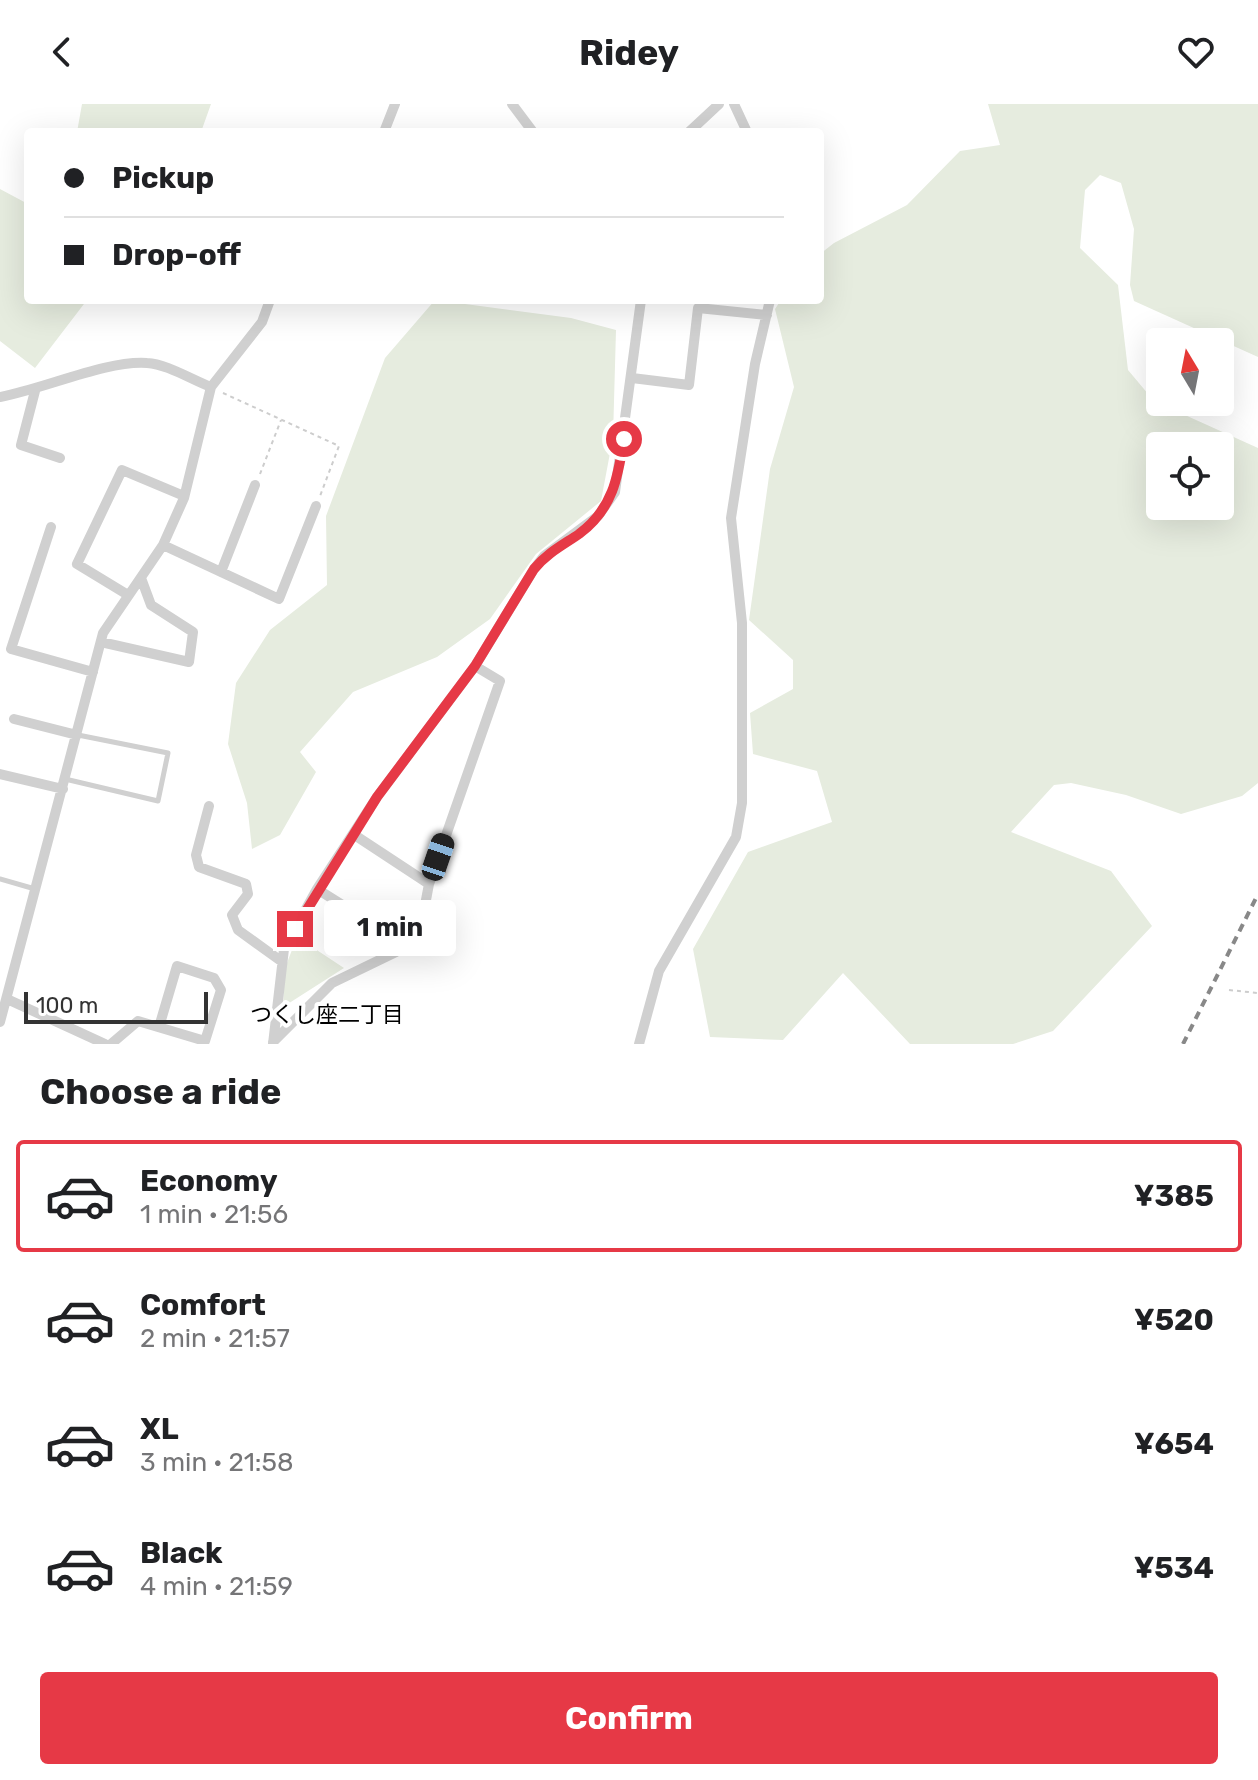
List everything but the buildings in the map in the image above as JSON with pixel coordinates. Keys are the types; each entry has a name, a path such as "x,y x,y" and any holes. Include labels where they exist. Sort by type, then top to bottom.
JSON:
{"street":[{"path":"386,128 395,104"},
{"path":"512,104 530,128"},
{"path":"693,128 719,104"},
{"path":"734,104 745,128"},
{"path":"0,1022 101,642 128,595 163,545 184,496 211,387 262,322 269,304"},
{"path":"273,1043 284,949 317,889 353,834 475,666 534,569 544,556 582,532 615,492 641,304"},
{"path":"639,1044 659,971 736,837 742,803 742,623 731,518 755,364 769,304"},
{"path":"632,378 689,385 698,308 767,315"},
{"path":"0,397 35,391 120,364 135,363 150,363 211,387"},
{"path":"35,391 21,445 60,458"},
{"path":"128,595 77,564 122,470 184,496"},
{"path":"221,572 255,485"},
{"path":"163,545 279,599 316,506"},
{"path":"51,527 11,649 93,672"},
{"path":"101,642 189,662 193,632 151,605 141,578"},
{"path":"273,1043 332,983 406,945 422,921 429,884 500,681 475,666"},
{"path":"14,719 77,735"},
{"path":"0,774 64,784"},
{"path":"209,806 196,855 199,867 246,884 248,894 232,915 238,930 281,961"},
{"path":"353,834 429,884"},
{"path":"317,889 406,945"},
{"path":"111,1044 138,1021 205,1041 221,990 214,978 177,966 159,1027"},
{"path":"7,999 82,1039 105,1044"}],"lane":[{"path":"64,784 158,801 168,753 77,735"},
{"path":"0,879 36,889"}],"path":[{"path":"211,387 339,446 316,506"},
{"path":"255,485 281,419"},
{"path":"1229,990 1258,993"}],"shaded area":[{"path":"82,104 211,104 202,128 78,128"},
{"path":"988,104 1258,104 1258,357 1234,346 1234,328 1194,328 1134,301 1130,285 1134,229 1121,183 1100,175 1085,190 1080,248 1118,285 1128,370 1146,391 1146,416 1187,416 1223,432 1146,432 1146,520 1234,520 1234,437 1258,448 1258,783 1242,796 1181,814 1126,795 1071,783 1054,785 1011,832 1111,871 1152,926 1053,1031 1013,1044 910,1044 843,973 783,1040 710,1037 693,949 748,852 832,822 817,771 753,754 750,713 793,689 793,660 749,620 770,469 794,387 775,309 778,304 824,304 824,251 907,205 960,151 1000,145"},
{"path":"0,189 24,202 24,304 84,304 35,368 0,341"},
{"path":"432,304 465,304 571,318 616,330 613,437 601,501 536,554 490,619 437,657 353,692 300,752 316,772 280,835 252,849 247,803 228,744 236,683 270,630 327,585 326,516 385,358"},
{"path":"297,937 344,968 283,1007 285,968"}],"railway":[{"path":"1183,1044 1258,894"}],"district":[{"name":"つくし座二丁目","path":"327,1014"}],"route":[{"path":"295,929 317,889 377,797 475,666 534,569 544,556 582,532 615,492 624,439"}]}
